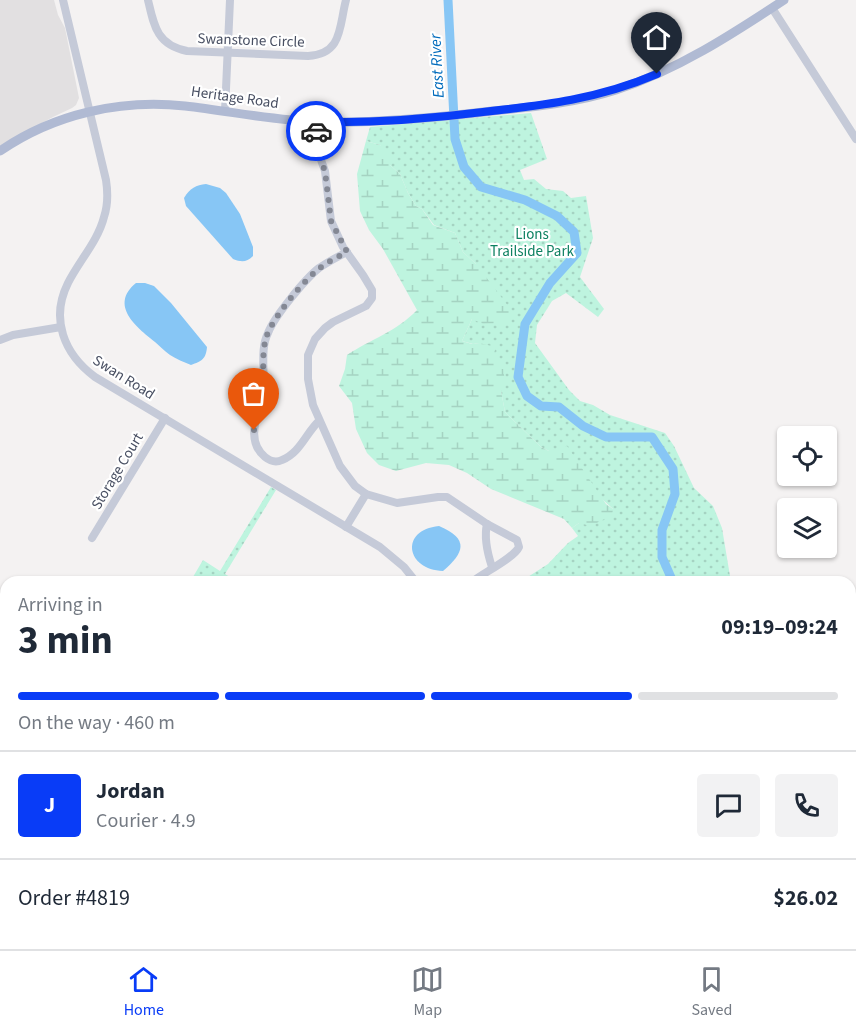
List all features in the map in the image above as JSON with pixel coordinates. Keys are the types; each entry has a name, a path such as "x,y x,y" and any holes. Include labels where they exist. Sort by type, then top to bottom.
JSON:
{"main road":[{"name":"Heritage Road","path":"0,151 56,121 89,111 128,105 185,106 317,122 355,122 468,114 547,105 591,97 641,81 686,60 714,45 783,0"}],"street":[{"name":"Swan Road","path":"63,0 107,190 105,217 64,293 60,310 61,327 67,346 84,368 95,377 389,553 412,576"},
{"name":"Swanstone Circle","path":"148,0 159,34 168,44 180,50 308,56 322,54 331,48 339,37 346,0"},
{"path":"225,111 230,0"},
{"path":"772,8 856,139"},
{"path":"317,122 317,149 325,171 331,221 347,252 370,286 373,296 366,306 324,327 315,339 307,362 309,388 314,409 340,466 355,486 366,494 397,503 447,497 487,524 516,539 519,545 515,554 480,576"},
{"path":"320,421 302,444 282,460 268,459 258,449 254,425 262,397 264,344 268,332 310,276 323,265 347,252"},
{"path":"0,340 13,335 61,327"},
{"name":"Storage Court","path":"92,538 165,418"},
{"path":"346,527 366,494"},
{"path":"487,524 489,557 492,567"}],"shaded area":[{"path":"0,0 54,0 65,28 79,98 72,108 0,146"}],"green space":[{"name":"Lions Trailside Park","path":"531,113 547,159 520,170 524,180 534,179 546,189 563,191 571,198 586,196 593,238 580,277 604,309 598,317 566,293 552,301 537,325 535,343 569,390 580,401 593,405 610,415 665,433 674,446 694,488 713,506 722,528 730,576 529,576 548,564 578,536 572,528 613,509 549,451 541,447 505,412 501,391 479,343 462,341 472,319 476,264 463,252 455,233 434,225 422,209 416,206 400,174 390,165 380,145 366,141 370,127"},
{"path":"366,141 380,145 390,155 390,165 400,174 416,206 422,209 433,225 455,233 463,252 476,264 512,311 509,323 483,324 472,319 462,341 496,347 494,353 503,363 505,385 501,391 505,412 541,447 549,451 567,446 606,504 613,509 612,515 591,526 579,523 572,528 564,519 491,489 467,473 449,465 426,463 396,471 379,465 367,453 356,429 352,403 339,386 347,355 392,330 417,310 360,211 357,174"},
{"path":"271,487 276,490 225,574 228,576 194,576 203,560 220,571"}],"water":[{"path":"206,184 220,188 226,193 240,214 253,247 253,256 248,260 233,259 186,206 184,198 191,189"},
{"path":"136,283 154,286 171,303 207,347 203,359 191,365 175,358 140,330 128,315 125,307 128,291"},
{"path":"439,526 456,536 461,547 456,558 443,571 421,564 412,550 413,542 418,535 426,529"}],"waterway":[{"name":"East River","path":"448,0 455,139 464,167 481,187 525,200 557,216 574,232 577,253 550,283 525,324 518,377 527,396 541,406 559,407 583,426 606,437 652,437 673,469 675,494 662,530 662,557 670,576"}],"way so far":[{"path":"254,430 262,397 264,344 269,329 310,276 323,265 347,252 331,221 325,171 317,151 316,131"}],"route":[{"path":"316,131 317,122 439,117 547,105 591,97 657,74"}]}
